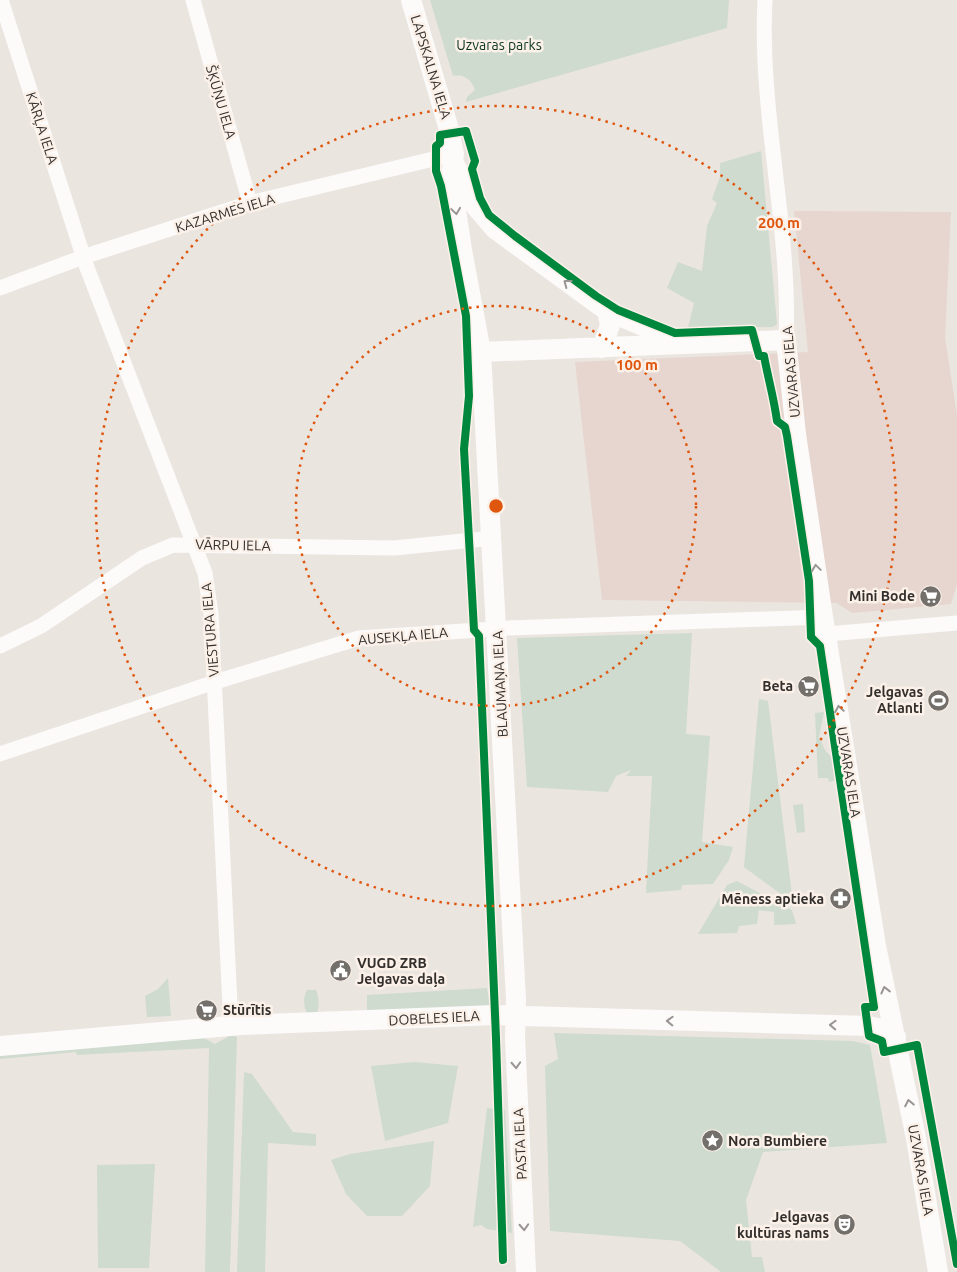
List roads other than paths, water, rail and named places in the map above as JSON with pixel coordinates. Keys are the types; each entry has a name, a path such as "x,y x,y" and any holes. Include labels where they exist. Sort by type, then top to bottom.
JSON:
{"main road":[{"name":"LAPSKALNA IELA","path":"411,0 448,126 454,159 476,207 495,229 607,311 657,334 691,345"},
{"name":"LAPSKALNA IELA","path":"454,159 451,177 481,352 786,340"},
{"path":"602,348 610,325 607,311"},
{"name":"UZVARAS IELA","path":"786,340 796,434 876,946 918,1146 938,1272"},
{"name":"BLAUMAŅA IELA","path":"481,352 493,538 516,1016"},
{"name":"DOBELES IELA","path":"0,1046 231,1026 365,1022 448,1016 516,1016 868,1026 888,1030 896,1037"},
{"name":"PASTA IELA","path":"516,1016 526,1272"}],"street":[{"name":"KĀRĻA IELA","path":"1,0 83,256"},
{"name":"ŠĶŪŅU IELA","path":"193,0 250,203"},
{"name":"UZVARAS IELA","path":"764,0 764,52 783,261 786,340"},
{"name":"KAZARMES IELA","path":"0,288 83,256 250,203 454,159"},
{"name":"VIESTURA IELA","path":"83,256 205,573 211,614 215,682 231,1026"},
{"name":"VĀRPU IELA","path":"0,646 41,626 142,558 173,545 394,548 493,538"},
{"name":"AUSEKĻA IELA","path":"0,754 215,682 359,638 497,629 957,623"}],"place":[{"name":"Mini Bode","path":"931,596"},
{"name":"Beta","path":"809,686"},
{"name":"Jelgavas Atlanti","path":"939,700"},
{"name":"Mēness aptieka","path":"840,899"},
{"name":"VUGD ZRB Jelgavas daļa","path":"341,971"},
{"name":"Stūrītis","path":"207,1010"},
{"name":"Nora Bumbiere","path":"712,1141"},
{"name":"Jelgavas kultūras nams","path":"845,1225"}],"park label":[{"name":"Uzvaras parks","path":"499,45"}]}
